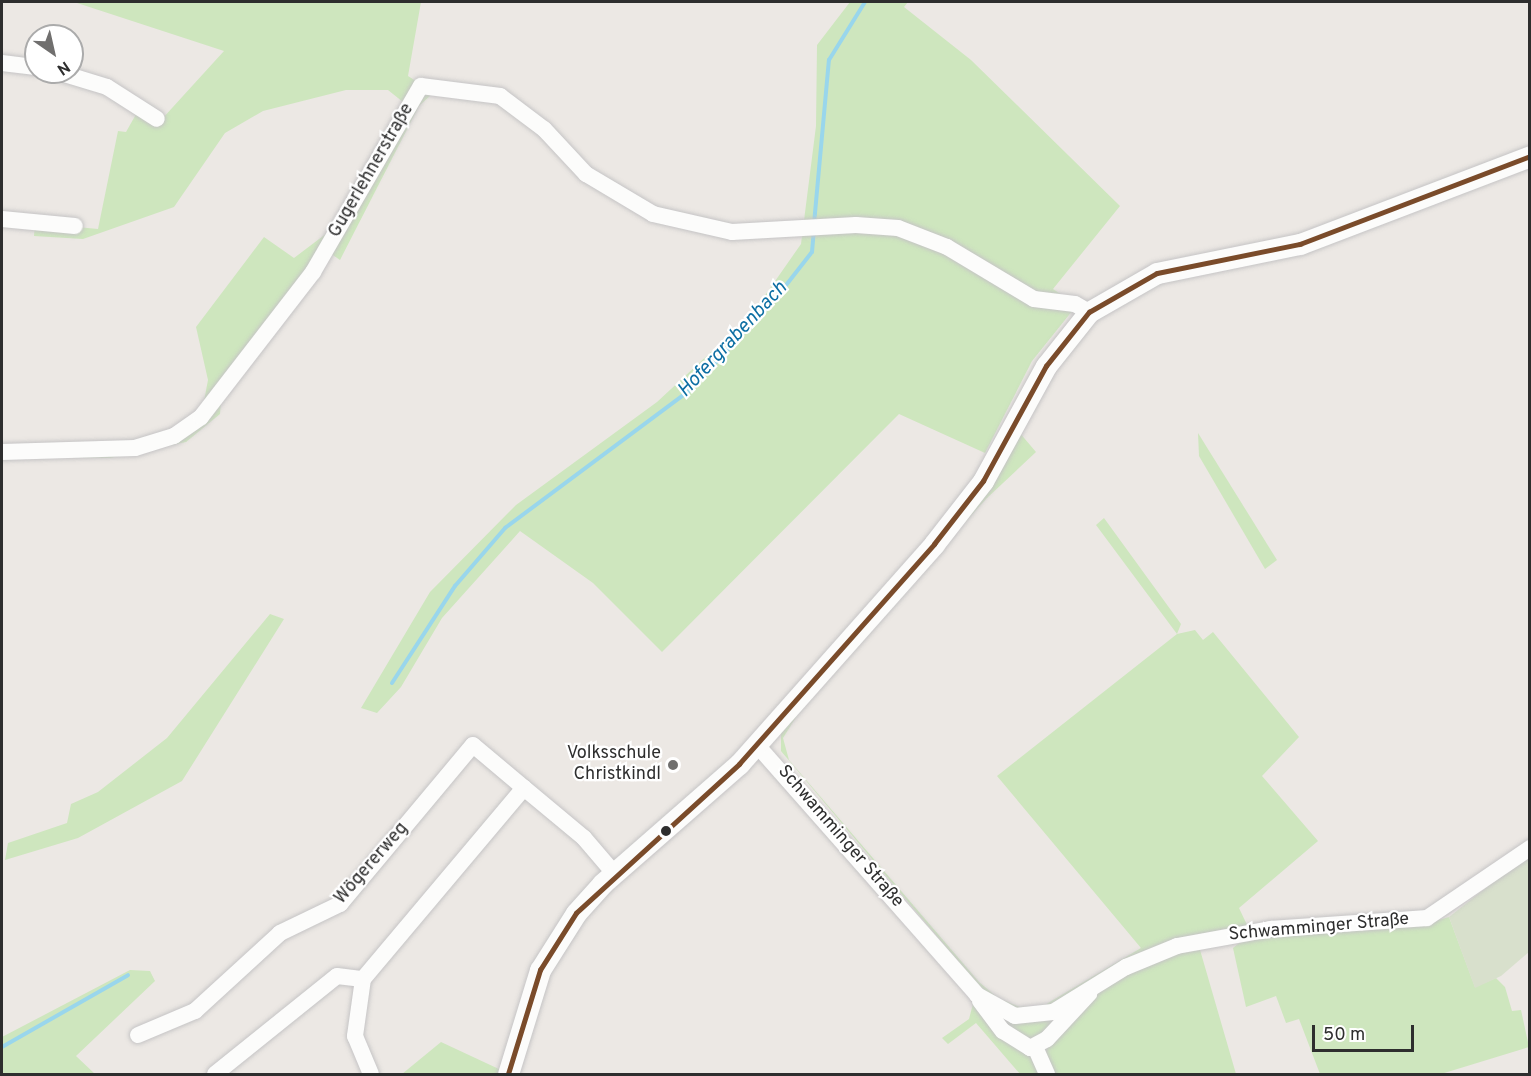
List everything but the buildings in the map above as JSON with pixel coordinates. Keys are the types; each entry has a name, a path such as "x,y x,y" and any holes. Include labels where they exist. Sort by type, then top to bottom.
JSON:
{"street":[{"path":"2,63 24,66"},
{"path":"84,80 107,87 157,118"},
{"name":"Gugerlehnerstraße","path":"2,452 135,448 174,436 201,417 313,272 422,86 500,96 544,129 586,174 653,214 732,232 804,231 879,225 909,231 947,247 1016,291 1089,312"},
{"path":"508,1074 549,952 614,873 684,818 756,744 969,501 1046,366 1089,312 1157,273 1300,244 1530,156"},
{"path":"2,219 75,226"},
{"name":"Schwamminger Straße","path":"756,744 977,994 1004,1012 1033,1017 1062,1007 1149,955 1202,940 1271,929 1427,918 1530,848"},
{"name":"Wögererweg","path":"138,1035 195,1011 280,933 340,904 473,745 584,838 614,873"},
{"path":"371,1074 355,1036 363,979 524,788"},
{"path":"215,1074 322,984 337,976 363,979"},
{"path":"977,994 1003,1030 1026,1047 1035,1047 1096,985"},
{"path":"1035,1047 1047,1074"}],"green space":[{"path":"74,2 421,2 408,76 419,83 337,229 185,426 122,445 173,429 191,417 204,401 208,380 196,327 264,237 294,258 331,230 403,102 388,90 346,90 263,111 225,133 174,207 83,239 34,236 35,223 98,229 118,131 126,132 139,109 162,119 224,51"},
{"path":"850,2 908,2 904,7 971,60 1120,206 1053,289 1077,305 1032,361 985,453 899,414 662,652 593,583 520,531 442,618 401,687 377,713 361,708 430,592 516,505 657,402 752,314 801,244 816,126 817,45"},
{"path":"426,94 431,95 419,106 340,260 330,253 415,103"},
{"path":"221,401 220,414 186,442 110,458 40,457 150,448"},
{"path":"1019,432 1036,452 987,498 813,690 783,738 789,760 979,982 998,998 1020,1007 1043,1006 1141,948 997,776 1177,634 1195,630 1203,640 1213,632 1299,737 1262,776 1318,841 1239,908 1248,927 1196,936 1236,1074 1020,1074 976,1023 948,1044 942,1038 969,1019 978,985 781,751 781,730"},
{"path":"1198,433 1277,560 1265,569 1199,456"},
{"path":"1104,518 1181,624 1177,634 1096,525"},
{"path":"270,614 284,619 182,781 78,838 5,860 8,843 67,823 71,804 98,792 167,738"},
{"path":"1529,854 1529,952 1501,976 1475,988 1449,917"},
{"path":"1449,917 1475,987 1496,978 1505,987 1512,1011 1521,1010 1529,1047 1441,1074 1320,1074 1299,1019 1286,1023 1276,996 1246,1007 1233,948 1248,936 1425,924"},
{"path":"130,970 150,971 155,981 76,1056 95,1074 2,1074 2,1037"},
{"path":"441,1042 501,1070 500,1074 402,1074"}],"waterway":[{"name":"Hofergrabenbach","path":"814,224 829,60 865,2"},
{"name":"Hofergrabenbach","path":"392,683 455,586 505,528 689,391 776,298 812,252 814,231"},
{"name":"Hofergrabenbach","path":"2,1047 128,975"}],"transit line":[{"path":"508,1074 540,970 576,913 739,764 934,544 983,481 1046,366 1089,312 1157,273 1300,244 1530,156"}],"place":[{"name":"Volksschule Christkindl","path":"673,765"}]}
